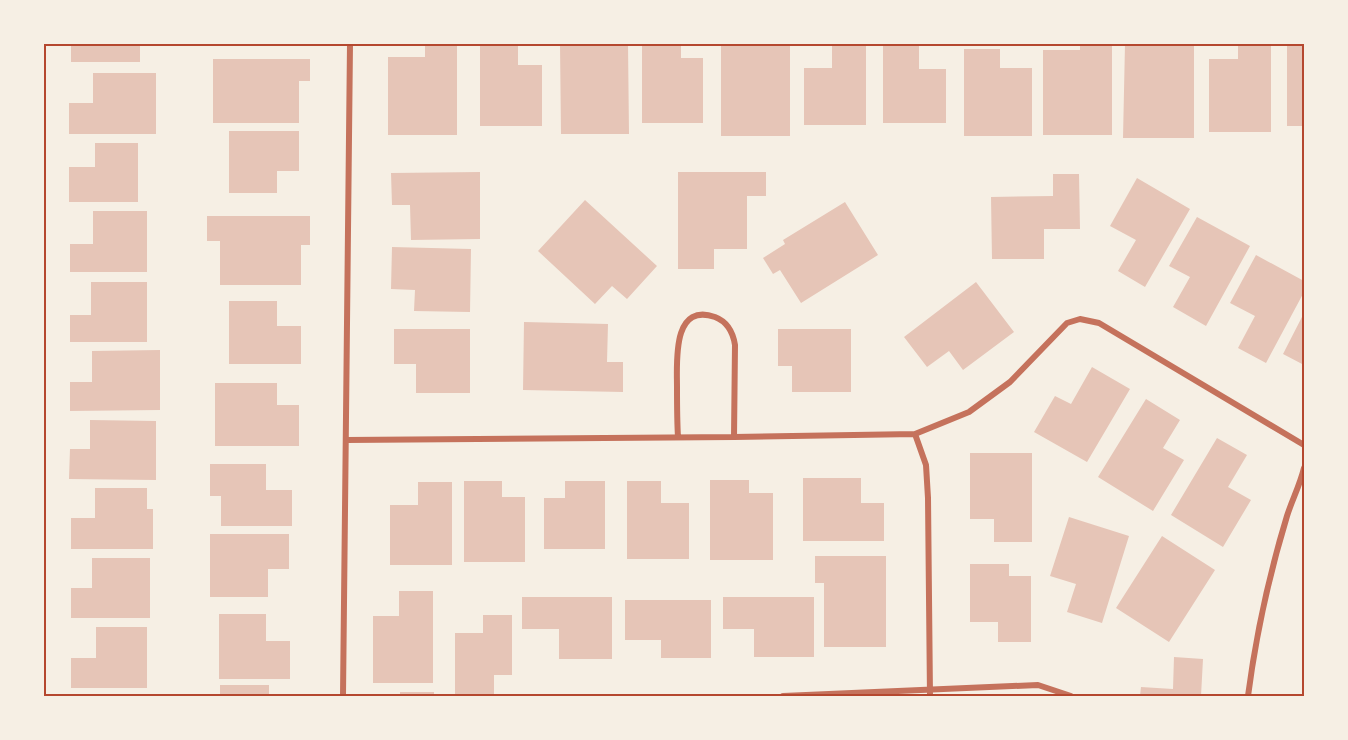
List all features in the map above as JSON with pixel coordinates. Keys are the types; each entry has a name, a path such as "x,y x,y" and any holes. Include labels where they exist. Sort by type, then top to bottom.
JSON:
{"street":[{"path":"343,696 350,44"},
{"path":"678,438 677,345 684,325 693,318 709,315 728,325 733,334 735,345 734,438"},
{"path":"346,440 734,438 915,434 969,412 1010,382 1067,323 1080,319 1099,323 1305,445"},
{"path":"915,434 926,465 928,498 930,694"},
{"path":"1257,696 1248,696 1256,638 1268,581 1288,513 1305,468"},
{"path":"783,696 930,694 1038,686 1071,696"}],"building":[{"path":"71,44 140,44 140,62 71,62"},
{"path":"425,44 457,44 457,135 388,135 388,57 425,57"},
{"path":"480,44 518,44 518,65 542,65 542,126 480,126"},
{"path":"560,44 628,44 629,134 561,134"},
{"path":"642,44 681,44 681,58 703,58 703,123 642,123"},
{"path":"721,44 790,44 790,136 721,136"},
{"path":"832,44 866,44 866,125 804,125 804,68 832,68"},
{"path":"1080,44 1112,44 1112,135 1043,135 1043,50 1080,50"},
{"path":"1125,44 1194,44 1194,138 1123,138"},
{"path":"1238,44 1271,44 1271,132 1209,132 1209,59 1238,59"},
{"path":"1287,44 1304,44 1304,126 1287,126"},
{"path":"883,46 919,46 919,69 946,69 946,123 883,123"},
{"path":"964,49 1000,49 1000,68 1032,68 1032,136 964,136"},
{"path":"213,59 310,59 310,81 299,81 299,123 213,123"},
{"path":"93,73 156,73 156,134 69,134 69,103 93,103"},
{"path":"229,131 299,131 299,171 277,171 277,193 229,193"},
{"path":"95,143 138,143 138,202 69,202 69,167 95,167"},
{"path":"480,172 480,239 411,240 410,205 392,205 391,173"},
{"path":"678,172 766,172 766,196 747,196 747,249 714,249 714,269 678,269"},
{"path":"1053,174 1079,174 1080,229 1044,229 1044,259 992,259 991,197 1053,196"},
{"path":"1137,178 1190,209 1145,287 1118,271 1136,240 1110,226"},
{"path":"585,200 657,266 627,299 612,286 595,304 538,251"},
{"path":"845,202 878,255 801,303 780,270 773,274 763,258 785,244 783,240"},
{"path":"93,211 147,211 147,272 70,272 70,244 93,244"},
{"path":"207,216 310,216 310,245 301,245 301,285 220,285 220,241 207,241"},
{"path":"1197,217 1250,246 1206,326 1173,307 1190,277 1169,266"},
{"path":"392,247 471,249 470,312 414,311 415,290 391,289"},
{"path":"1256,255 1304,281 1304,292 1266,363 1238,348 1255,316 1230,303"},
{"path":"91,282 147,282 147,342 70,342 70,315 91,315"},
{"path":"976,282 1014,332 963,370 949,351 927,367 904,337"},
{"path":"229,301 277,301 277,326 301,326 301,364 229,364"},
{"path":"1304,313 1304,365 1283,354"},
{"path":"524,322 608,324 607,362 623,362 623,392 523,390"},
{"path":"394,329 470,329 470,393 416,393 416,364 394,364"},
{"path":"778,329 851,329 851,392 792,392 792,366 778,366"},
{"path":"160,350 160,410 70,411 70,382 92,382 92,351"},
{"path":"1092,367 1130,389 1087,462 1034,432 1055,396 1071,404"},
{"path":"215,383 277,383 277,405 299,405 299,446 215,446"},
{"path":"1146,399 1180,420 1163,448 1184,460 1153,511 1098,477"},
{"path":"90,420 156,421 156,480 69,479 70,449 90,449"},
{"path":"1217,438 1247,455 1228,487 1251,500 1223,547 1171,515"},
{"path":"970,453 1032,453 1032,542 994,542 994,519 970,519"},
{"path":"210,464 266,464 266,490 292,490 292,526 221,526 221,496 210,496"},
{"path":"803,478 861,478 861,503 884,503 884,541 803,541"},
{"path":"710,480 749,480 749,493 773,493 773,560 710,560"},
{"path":"464,481 502,481 502,497 525,497 525,562 464,562"},
{"path":"565,481 605,481 605,549 544,549 544,498 565,498"},
{"path":"627,481 661,481 661,503 689,503 689,559 627,559"},
{"path":"418,482 452,482 452,565 390,565 390,505 418,505"},
{"path":"95,488 147,488 147,509 153,509 153,549 71,549 71,518 95,518"},
{"path":"1069,517 1129,536 1102,623 1067,612 1076,584 1050,576"},
{"path":"210,534 289,534 289,569 268,569 268,597 210,597"},
{"path":"1162,536 1215,570 1169,642 1116,608"},
{"path":"815,556 886,556 886,647 824,647 824,583 815,583"},
{"path":"92,558 150,558 150,618 71,618 71,588 92,588"},
{"path":"970,564 1009,564 1009,576 1031,576 1031,642 998,642 998,622 970,622"},
{"path":"399,591 433,591 433,683 373,683 373,616 399,616"},
{"path":"522,597 612,597 612,659 559,659 559,629 522,629"},
{"path":"723,597 814,597 814,657 754,657 754,629 723,629"},
{"path":"625,600 711,600 711,658 661,658 661,640 625,640"},
{"path":"219,614 266,614 266,641 290,641 290,679 219,679"},
{"path":"483,615 512,615 512,675 494,675 494,696 455,696 455,633 483,633"},
{"path":"96,627 147,627 147,688 71,688 71,658 96,658"},
{"path":"1174,657 1203,659 1201,696 1140,696 1141,687 1173,689"},
{"path":"220,685 269,685 269,696 220,696"},
{"path":"400,692 434,692 434,696 400,696"}]}
